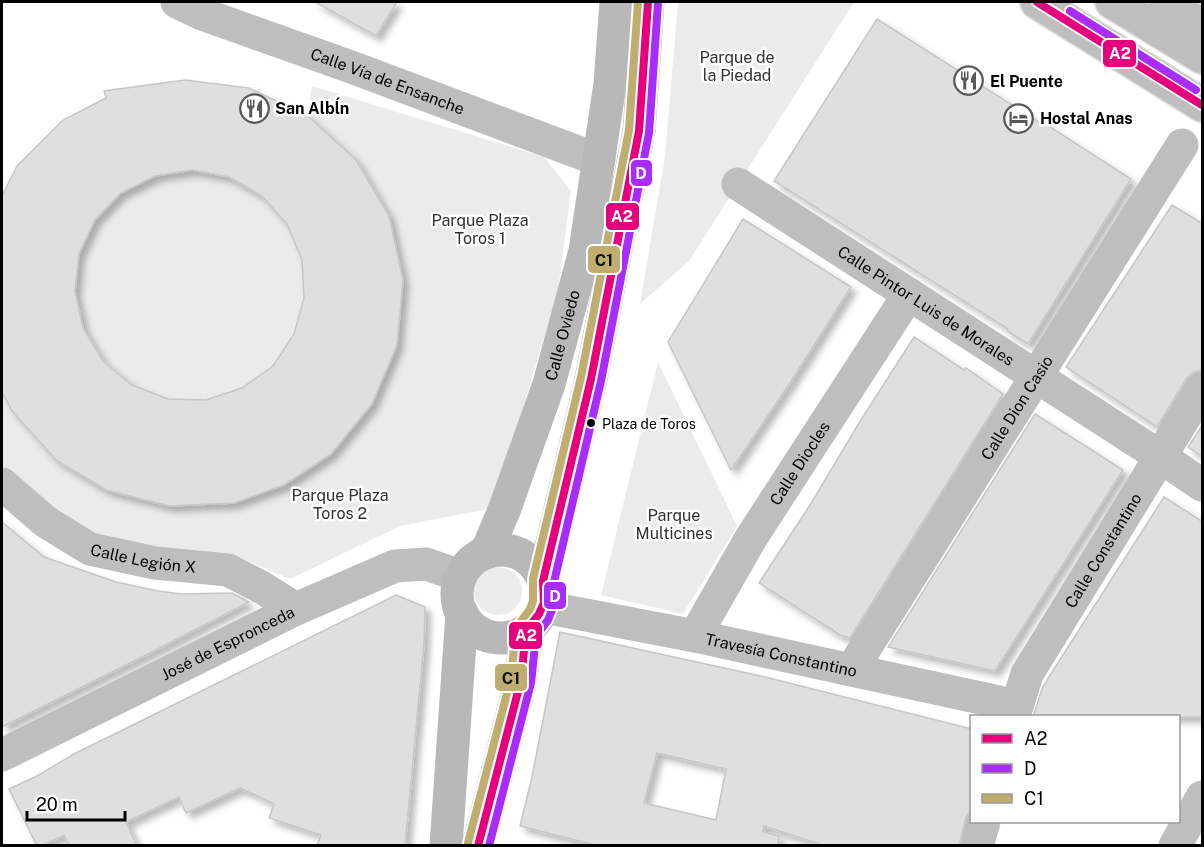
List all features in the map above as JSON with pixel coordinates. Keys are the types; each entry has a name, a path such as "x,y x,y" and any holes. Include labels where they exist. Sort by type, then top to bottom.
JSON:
{"main road":[{"name":"Calle Vía de Ensanche","path":"177,2 202,14 599,160"},
{"name":"Calle Oviedo","path":"486,553 549,384 585,251 610,84 616,2"},
{"name":"Calle Oviedo","path":"478,846 521,680 591,379 639,131 648,2"},
{"path":"1037,2 1203,105"},
{"path":"1076,2 1203,81"},
{"path":"1112,2 1203,57"},
{"path":"1164,2 1203,26"},
{"name":"Calle Dion Casio","path":"852,669 1182,146"},
{"name":"Calle Pintor Luis de Morales","path":"738,184 1203,485"},
{"name":"Calle Diocles","path":"695,636 751,538 909,294"},
{"name":"Calle Constantino","path":"1016,711 1027,674 1203,389"},
{"name":"Calle Legión X","path":"2,484 46,522 90,549 155,563 228,570 296,609"},
{"path":"500,550 514,551 527,558 537,568 538,606 512,637 497,638 483,634 471,625 462,613 458,601 461,576 475,558 500,550"},
{"name":"José de Espronceda","path":"2,755 296,609 395,566 426,564 461,576"},
{"name":"Travesía Constantino","path":"538,606 852,669 1016,711"},
{"path":"446,846 462,613"},
{"path":"1175,846 1203,797"},
{"path":"977,846 984,823"}],"green space":[{"name":"Parque de la Piedad","path":"678,2 854,2 689,261 640,304 665,156"},
{"path":"185,80 249,88 308,115 312,86 544,157 571,191 558,291 493,508 400,526 290,579 230,553 163,552 106,539 48,509 2,468 2,196 17,166 63,120 124,88"},
{"name":"Parque Multicines","path":"658,362 737,526 683,614 601,595"},
{"path":"493,567 503,567 515,574 522,586 522,596 515,608 503,615 493,615 478,604 474,596 474,586 485,571"}],"building":[{"path":"315,2 397,2 376,36"},
{"path":"877,19 1131,179 1028,344 1007,331 1008,329 774,181"},
{"path":"185,80 249,88 308,116 356,160 389,216 403,280 397,345 372,404 331,454 284,485 234,503 169,506 106,490 56,460 12,411 2,392 2,196 17,166 63,120 106,98 104,91","holes":["192,170 229,177 262,196 287,224 302,260 304,298 294,334 273,366 242,388 206,400 168,399 132,385 103,361 83,328 75,291 79,254 95,220 121,193 155,176"]},
{"path":"1172,205 1203,224 1203,370 1194,372 1186,379 1157,427 1066,367"},
{"path":"743,219 851,287 731,470 668,342"},
{"path":"914,337 964,370 966,368 1003,394 850,638 840,635 759,583"},
{"path":"1035,414 1123,470 995,671 888,647"},
{"path":"1203,424 1203,457 1188,447"},
{"path":"1164,497 1203,522 1203,717 1034,715 1047,680"},
{"path":"2,522 44,557 116,582 181,594 232,593 249,602 2,727"},
{"path":"396,595 425,607 424,644 405,846 317,846 321,835 269,818 274,804 240,788 186,813 179,797 126,822 137,846 69,846 64,835 37,846 9,789 37,776 74,754"},
{"path":"560,632 765,677 970,728 970,811 966,817 959,846 825,846 764,826 763,832 779,836 778,846 599,846 520,826 532,777","holes":["657,753 726,769 716,820 644,803"]}],"transit line":[{"name":"C1","path":"468,843 511,678 516,628 533,601 533,579 581,377 629,130 638,2"},
{"name":"A2","path":"478,846 521,680 526,631 544,603 543,581 591,379 639,131 648,2"},
{"name":"A2","path":"1037,2 1202,105"},
{"name":"D","path":"489,846 531,683 536,636 548,620 554,605 554,582 601,381 649,133 658,3"},
{"name":"D","path":"1070,11 1196,90"}],"place":[{"name":"El Puente","path":"969,81"},
{"name":"San Albĺn","path":"254,108"},
{"name":"Hostal Anas","path":"1019,118"},
{"name":"Plaza de Toros","path":"591,423"}],"park label":[{"name":"Parque Plaza Toros 1","path":"480,229"},
{"name":"Parque Plaza Toros 2","path":"340,504"}]}
